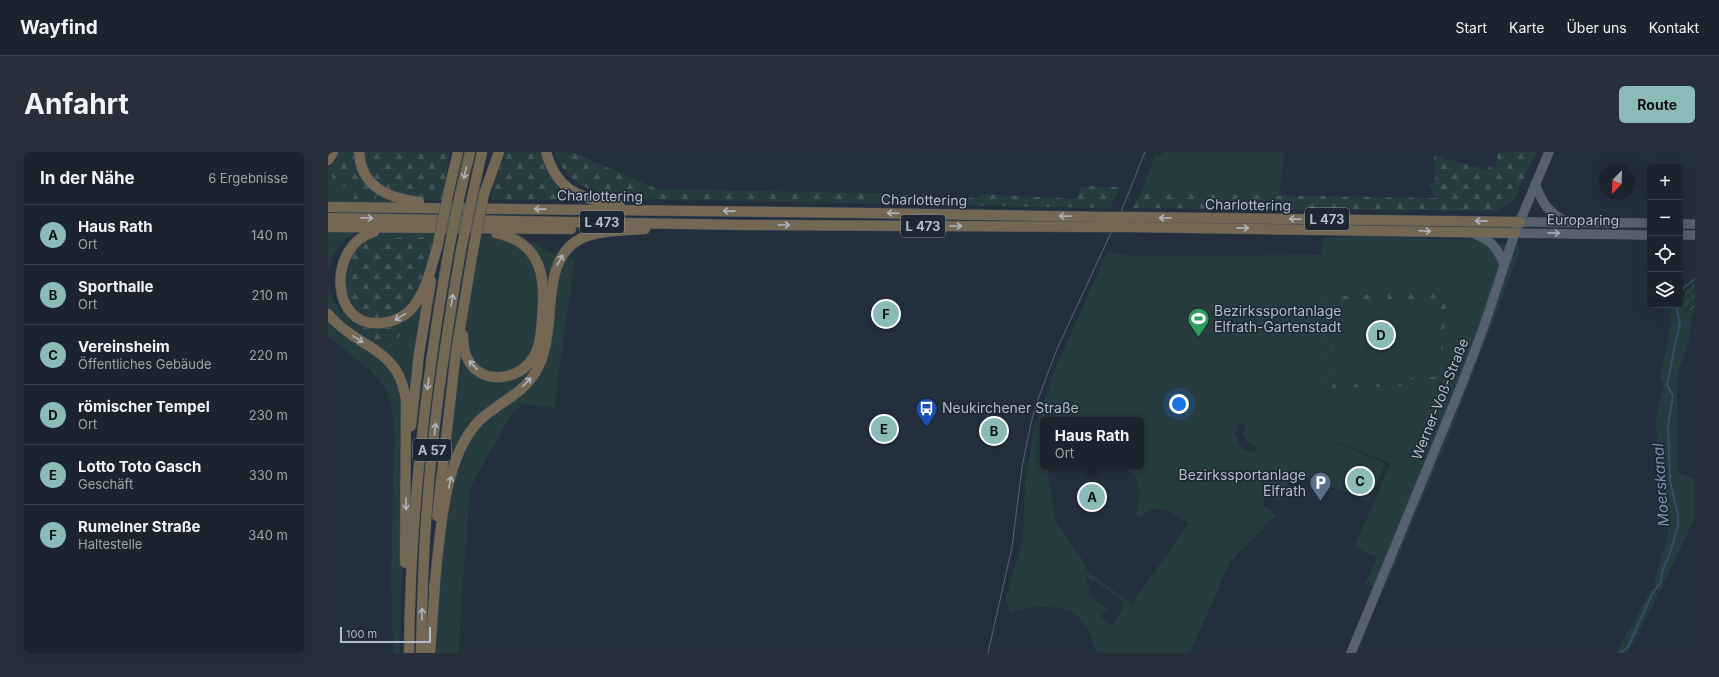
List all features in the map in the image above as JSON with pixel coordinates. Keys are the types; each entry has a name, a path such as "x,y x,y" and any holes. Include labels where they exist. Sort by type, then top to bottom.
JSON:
{"highway":[{"path":"328,160 333,152"},
{"path":"359,152 362,168 370,182 383,192 402,200 422,203 436,208"},
{"path":"449,190 452,152"},
{"path":"407,465 419,354 437,248 458,152"},
{"name":"A 57","path":"409,653 410,593 415,506 421,440 439,306 460,194 470,152"},
{"name":"A 57","path":"420,653 422,582 432,448 440,385 461,250 482,152"},
{"path":"430,653 438,508 456,352 473,251 494,152"},
{"path":"484,194 499,152"},
{"path":"546,152 550,165 558,178 569,189 584,198 659,210"},
{"name":"Charlottering","path":"328,207 659,210 1102,222 1129,227 1516,233"},
{"name":"Charlottering","path":"328,218 745,225 1102,222 1134,218 1520,222"},
{"path":"328,227 703,230 745,225"},
{"path":"339,249 352,238 364,233 394,228"},
{"path":"466,293 462,332 463,347 474,368 486,375 500,377 513,376 525,368 533,358 540,343 544,286 541,269 533,254 521,242 508,235 470,228"},
{"path":"434,590 443,515 456,458 466,437 478,422 514,395 535,374 547,341 553,279 557,265 564,253 573,243 588,236 605,232 645,229"},
{"path":"331,285 332,292 338,304 347,314 358,321 373,324 388,323 401,317 413,307 427,282 437,248"},
{"path":"328,314 344,330 376,350 389,361 398,372 402,383 406,399 407,465 405,567 410,593"}],"main road":[{"name":"Werner-Voß-Straße","path":"1351,653 1460,391 1520,222 1549,152"},
{"name":"L 473","path":"1535,184 1546,208 1551,213 1567,222"},
{"name":"Europaring","path":"1520,222 1647,223"},
{"path":"1683,224 1695,224"},
{"name":"L 473","path":"1470,232 1493,243 1499,252 1504,265"},
{"name":"Europaring","path":"1516,233 1647,235"},
{"path":"1683,235 1695,235"}],"green space":[{"path":"337,152 356,152 404,204 328,203 328,168"},
{"path":"338,152 354,152 378,193 376,198 360,202 353,199 355,194 333,178 329,172"},
{"path":"362,152 449,152 444,201 401,196 382,187 374,180 367,170 364,164"},
{"path":"505,152 541,152 550,177 568,196 566,200 491,200 500,162"},
{"path":"555,152 572,152 657,189 869,193 976,198 981,194 1075,199 1079,195 1080,186 1120,187 1110,208 636,199 610,195 587,188 568,175 560,165"},
{"path":"1163,152 1284,152 1279,196 1141,193 1155,155 1162,155"},
{"path":"1498,152 1536,152 1519,188 1517,196 1508,205 1495,211 1133,208 1141,193 1436,198 1429,185 1429,183 1435,183 1434,156 1441,155 1443,158 1488,170 1489,166 1496,167"},
{"path":"328,232 353,232 354,234 339,246 333,256 328,275"},
{"path":"381,232 434,232 433,235 413,238 388,237 343,262 337,262 344,251 355,242"},
{"path":"433,235 427,266 415,296 402,310 386,318 372,318 357,314 336,288 335,279 337,262 343,262 351,250 369,240 388,237 413,238"},
{"path":"483,235 506,240 525,252 534,242 550,252 575,258 554,408 524,404 512,413 470,488 459,653 435,653 450,423 466,340 465,329 469,299"},
{"path":"1385,235 1430,239 1476,240 1522,246 1449,436 1384,591 1365,584 1377,557 1354,547 1391,463 1323,437 1385,464 1369,502 1293,471 1281,501 1267,495 1263,505 1276,515 1230,562 1190,653 1097,653 1088,629 1075,613 1058,608 1039,606 1010,612 1006,597 1023,538 1025,482 1034,430 1055,369 1107,252 1130,256 1321,255 1323,238","holes":["1040,417 1144,417 1144,469 1124,469 1135,475 1140,494 1136,516 1140,518 1150,510 1160,509 1170,512 1188,524 1132,604 1087,571 1084,562 1058,525 1054,516 1047,469 1040,469","1239,422 1246,425 1243,433 1247,442 1257,446 1254,453 1241,448 1235,433","1089,578 1092,582 1095,581 1124,602 1122,605 1124,608 1111,626 1100,618 1107,608 1088,594 1091,589 1086,581"]},
{"path":"328,281 331,294 336,304 342,311 349,316 367,321 390,324 425,294 410,396 406,383 362,337 372,342 407,321 391,327 373,329 348,320 341,315 331,301 328,293"},
{"path":"1695,282 1695,315 1683,306 1687,289"},
{"path":"1446,291 1441,383 1412,385 1411,378 1436,377 1440,298 1388,300 1387,293"},
{"path":"328,294 343,316 361,326 371,328 383,327 395,325 408,320 406,326 403,332 394,340 383,343 370,341 341,323 331,314 328,309"},
{"path":"1381,294 1382,299 1332,302 1332,382 1404,379 1406,386 1325,388 1325,297"},
{"path":"1683,306 1692,313 1689,340 1678,372 1678,472 1695,479 1695,517 1660,592 1654,583 1668,535 1665,482 1657,441 1656,419 1664,383 1660,380 1670,332 1671,308 1683,308"},
{"path":"328,322 338,333 370,352 383,363 393,375 403,404 403,531 400,653 393,653 391,575 394,433 391,404 385,387 371,371 328,336"},
{"path":"1652,588 1658,596 1628,653 1616,653"}],"waterway":[{"name":"Moerskanal","path":"1683,288 1695,279"},
{"name":"Moerskanal","path":"1620,653 1628,647 1652,594 1661,582 1662,572 1670,553 1678,526 1678,515 1670,481 1668,425 1673,396 1667,384 1680,322 1677,311 1678,308"}],"tram line":[{"path":"988,653 1012,547 1022,467 1031,423 1038,399 1057,349 1123,207 1145,152"}],"place":[{"name":"Rumelner Straße","path":"886,314"},
{"name":"römischer Tempel","path":"1381,335"},
{"name":"Bezirkssportanlage Elfrath-Gartenstadt","path":"1198,338"},
{"name":"Neukirchener Straße","path":"927,428"},
{"name":"Lotto Toto Gasch","path":"884,429"},
{"name":"Sporthalle","path":"994,431"},
{"name":"Vereinsheim","path":"1360,481"},
{"name":"Haus Rath","path":"1092,497"},
{"name":"Bezirkssportanlage Elfrath","path":"1321,502"}]}
